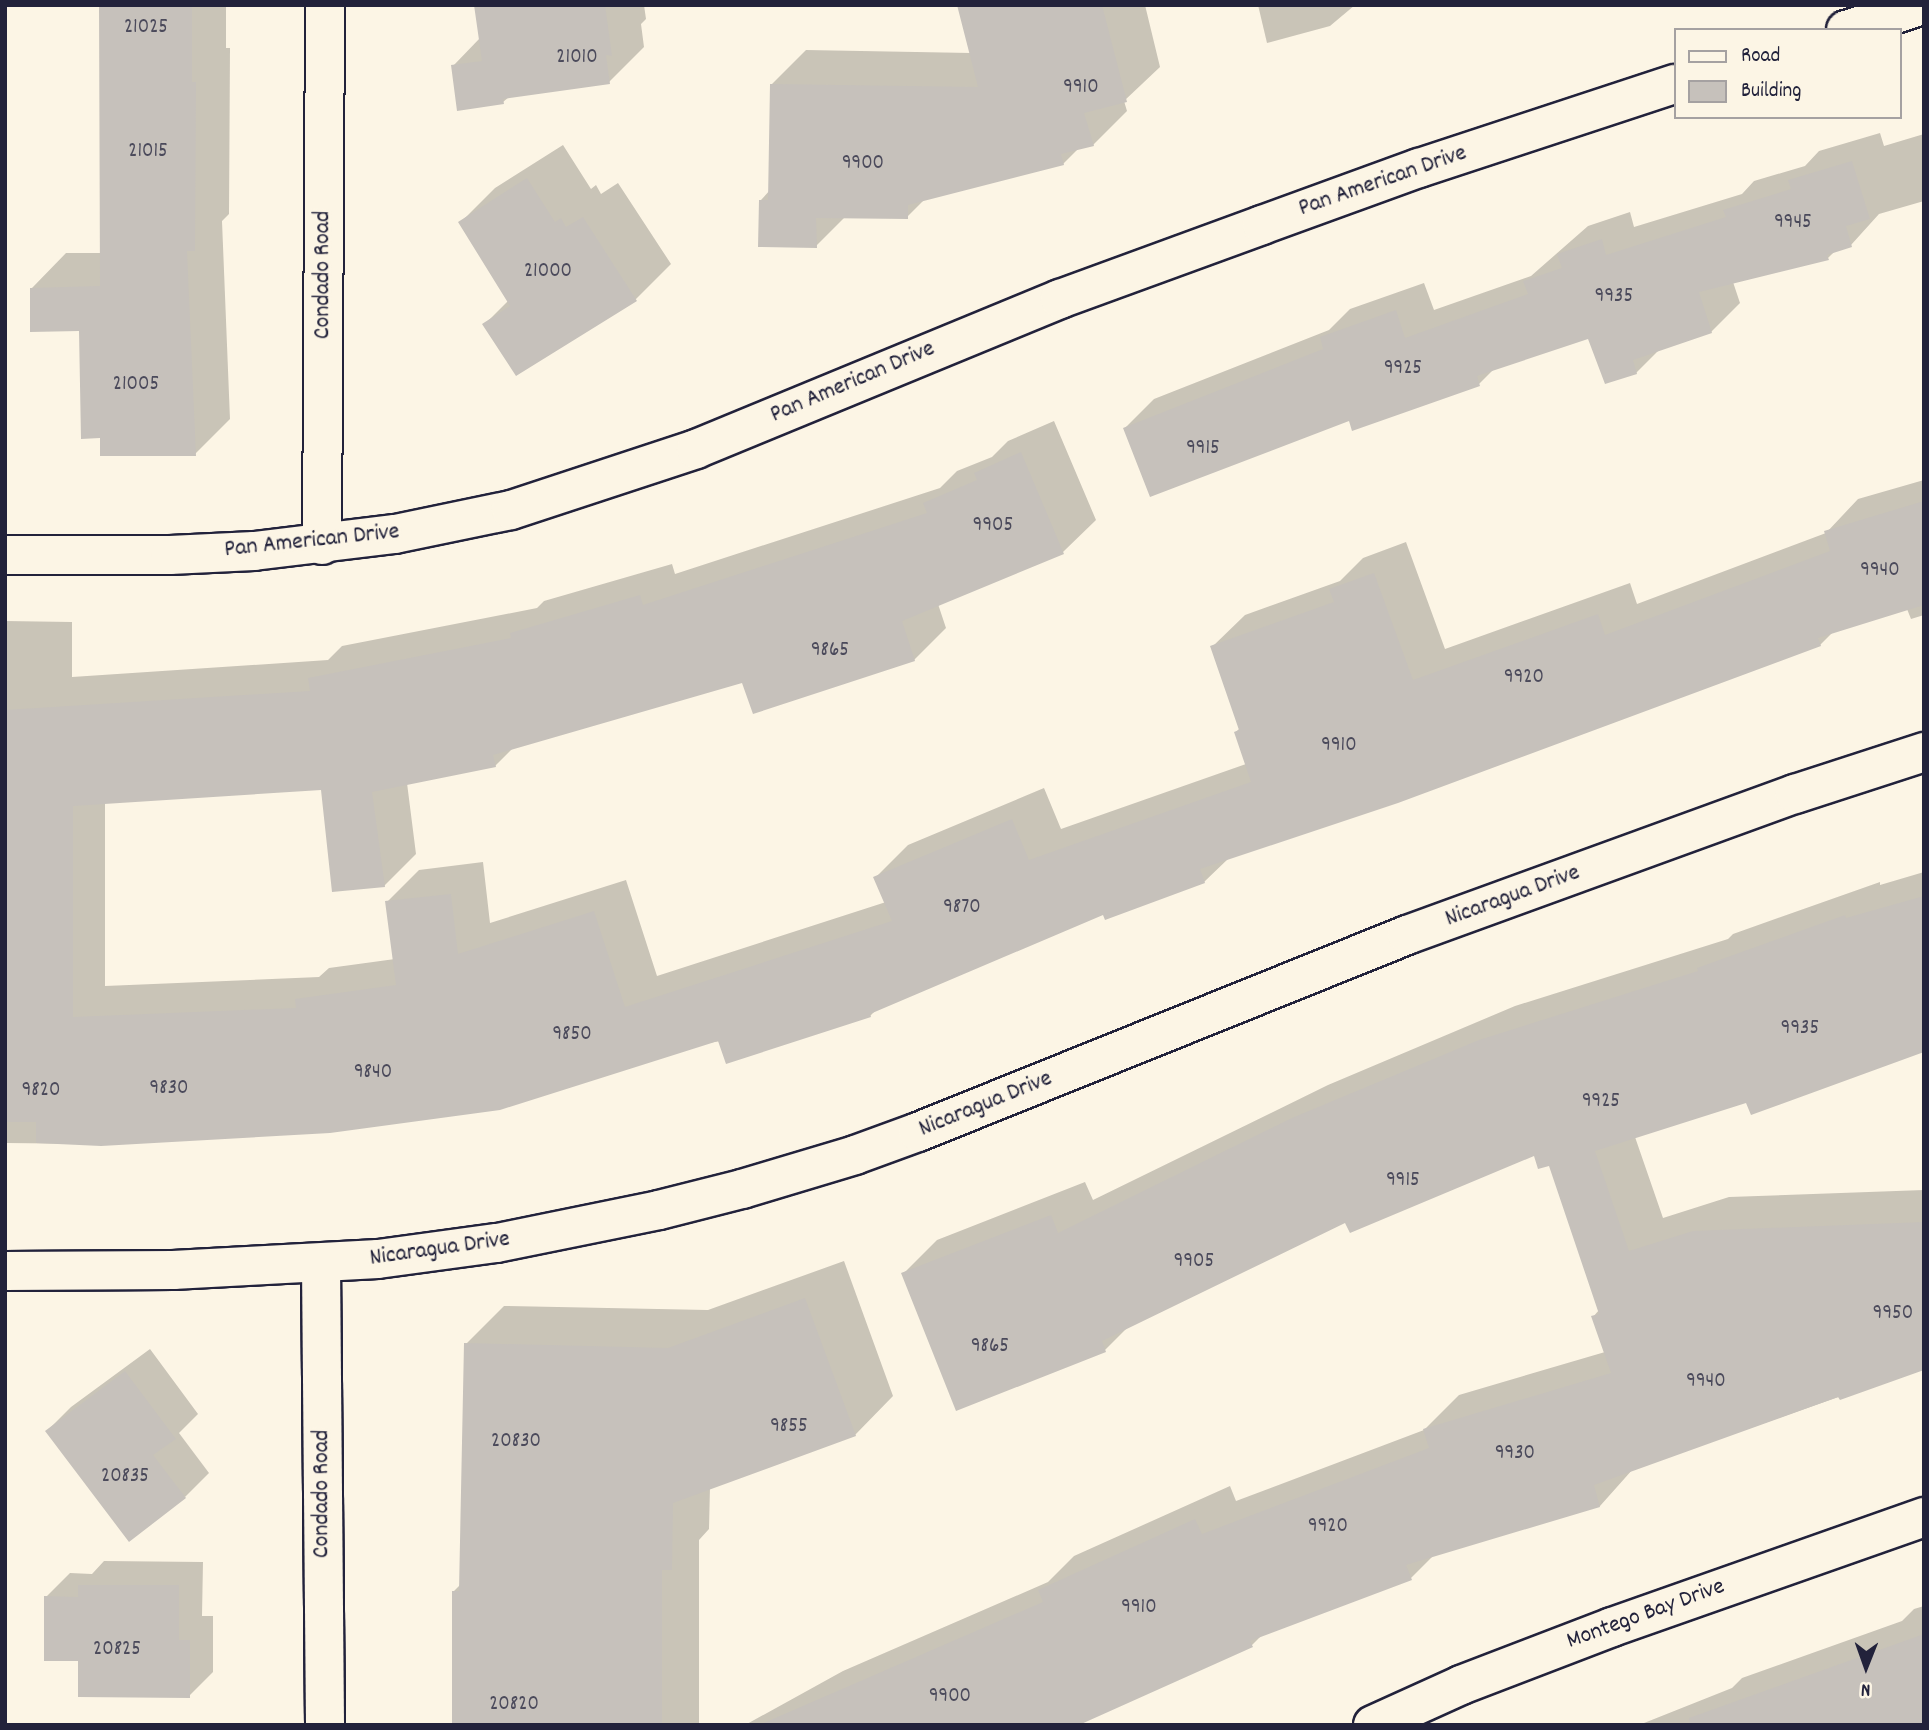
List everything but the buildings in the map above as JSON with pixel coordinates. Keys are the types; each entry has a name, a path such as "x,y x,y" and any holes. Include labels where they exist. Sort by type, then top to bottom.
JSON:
{"street":[{"name":"Condado Road","path":"322,545 324,5"},
{"path":"1852,28 1923,5"},
{"name":"Pan American Drive","path":"5,555 170,555 322,545 407,532 511,510 696,449 1060,299 1406,173 1674,84"},
{"name":"Nicaragua Drive","path":"5,1271 173,1270 321,1264 440,1252 578,1227 741,1189 855,1155 1407,935 1795,794 1924,752"},
{"name":"Condado Road","path":"321,1264 325,1725"},
{"name":"Montego Bay Drive","path":"1373,1725 1461,1685 1612,1627 1924,1517"}]}
